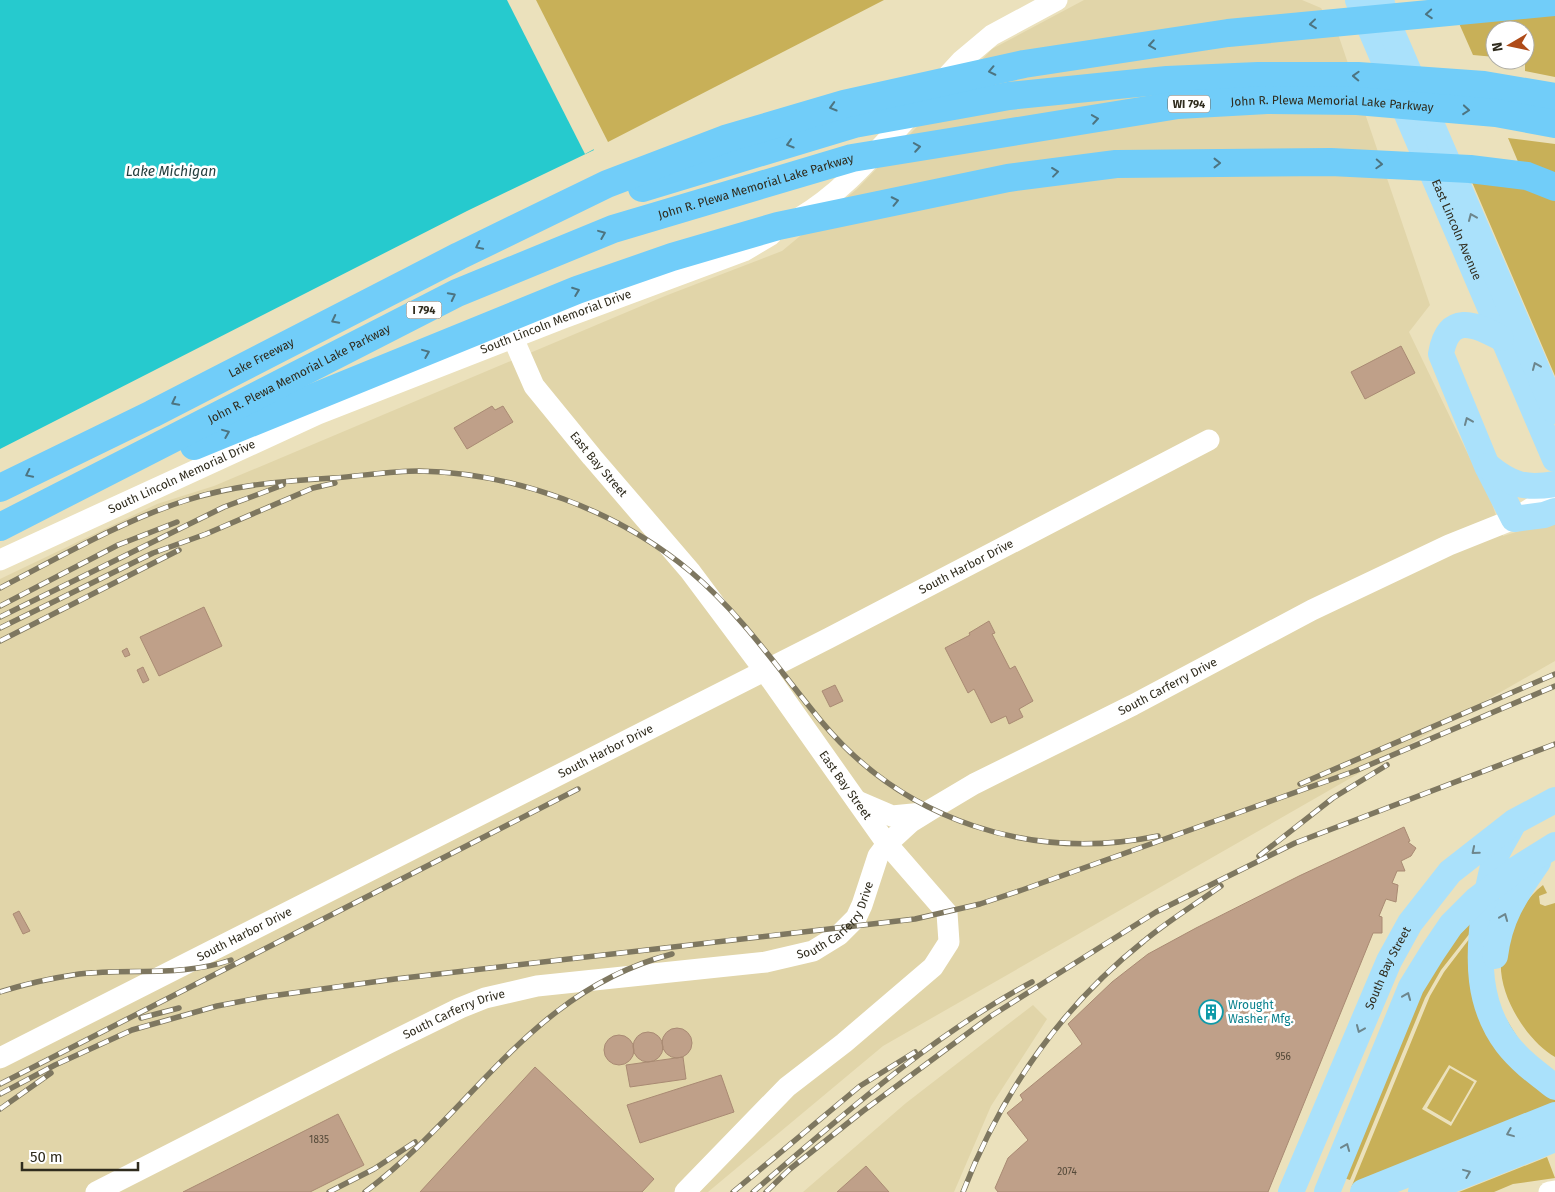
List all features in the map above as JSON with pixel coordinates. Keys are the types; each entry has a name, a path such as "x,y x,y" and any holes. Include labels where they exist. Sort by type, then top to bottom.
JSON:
{"highway":[{"path":"523,224 607,184 716,143 854,102 1024,64 1218,35 1362,19 1555,2"},
{"name":"John R. Plewa Memorial Lake Parkway","path":"523,224 854,124 1010,96 1167,80 1258,76 1358,76 1484,85 1555,97"},
{"name":"John R. Plewa Memorial Lake Parkway","path":"9,522 457,293 613,229 852,158 1178,105 1237,102 1357,101 1496,113 1542,122"},
{"path":"9,522 577,290 672,257 778,226 1008,178 1116,164 1331,162 1470,169 1527,176 1552,186"},
{"name":"Lake Freeway","path":"0,488 152,414 523,224"}],"main road":[{"name":"East Lincoln Avenue","path":"1358,0 1501,338 1548,419"},
{"name":"East Lincoln Avenue","path":"1381,0 1387,21 1548,419 1555,459"},
{"path":"1501,338 1478,325 1462,324 1450,331 1443,341 1441,354 1487,466 1514,519"},
{"path":"1487,466 1505,480 1519,486 1540,487 1555,484"},
{"name":"South Carferry Drive","path":"1514,519 1544,515 1555,511"},
{"name":"South Bay Street","path":"1291,1192 1389,961 1410,923 1450,872 1514,822 1555,800"},
{"path":"1514,822 1496,856 1487,891 1479,964 1483,994 1492,1019 1506,1043 1522,1061 1555,1087"},
{"path":"1327,1192 1411,987 1451,925 1487,891 1551,847"},
{"path":"1551,847 1513,897 1503,917 1497,938 1494,962 1497,984 1504,1007 1516,1030 1533,1050 1555,1065"},
{"path":"1363,1192 1555,1116"},
{"path":"1421,1192 1555,1138"}],"street":[{"name":"South Lincoln Memorial Drive","path":"0,560 318,414 744,251 820,206 847,181 962,61 992,35 1057,0"},
{"name":"East Bay Street","path":"514,338 534,386 598,465 690,571 764,670 887,844 947,913 950,933 944,953 933,967 852,1037 787,1088 685,1192"},
{"name":"South Harbor Drive","path":"0,1058 764,670 1209,440"},
{"name":"South Carferry Drive","path":"96,1192 395,1040 485,998 537,986 766,962 813,951 839,935 856,918 878,856 887,844 911,822 974,784 1134,705 1319,607 1449,545 1514,519 1555,493"},
{"path":"857,801 892,816 926,813"},
{"path":"1549,1192 1555,1191"}],"shaded area":[{"path":"536,0 884,0 608,142"},
{"path":"1084,0 1302,0 1321,8 1338,34 1430,305 1409,332 1492,504 1503,536 1555,520 1555,661 883,1046 708,1192 0,1192 0,579 157,504 214,486 665,296 782,251 857,189 992,49"},
{"path":"1555,13 1555,77 1525,71 1535,70 1535,20 1485,20 1485,56 1473,55 1458,21"},
{"path":"1508,138 1555,144 1555,177 1519,164"},
{"path":"1469,175 1555,197 1555,376"},
{"path":"1543,885 1547,893 1539,896 1540,904 1545,906 1555,903 1555,1057 1543,1049 1522,1025 1506,995 1502,979 1501,964 1505,942 1521,910"},
{"path":"1471,922 1474,928 1441,970 1425,998 1350,1180 1344,1178 1419,995 1452,943"},
{"path":"1470,938 1471,962 1555,1098 1555,1107 1351,1188 1430,996 1444,972","holes":["1449,1065 1477,1081 1451,1126 1422,1109"]},
{"path":"1033,1005 1047,1019 991,1106 954,1192 803,1192 906,1103"},
{"path":"1450,1068 1474,1082 1451,1122 1427,1108"},
{"path":"1547,1157 1555,1178 1513,1184 1494,1192 1459,1192"}],"water":[{"name":"Lake Michigan","path":"0,0 519,0 594,150 467,211 0,449"}],"pier":[{"path":"507,0 522,0 596,148 585,154"}],"building":[{"path":"1401,346 1415,373 1365,399 1351,372"},
{"path":"492,406 495,410 503,406 513,422 467,449 454,428"},
{"path":"204,607 222,646 159,676 140,637"},
{"path":"989,621 995,633 992,634 1010,669 1015,666 1033,701 1019,709 1023,717 1009,724 1006,716 991,723 974,689 968,693 945,648 970,635 969,633"},
{"path":"127,648 130,655 125,657 122,651"},
{"path":"143,667 149,680 143,683 137,670"},
{"path":"835,685 843,701 830,707 822,691"},
{"name":"Wrought Washer Mfg.","path":"1404,827 1410,841 1408,842 1416,848 1411,856 1401,861 1405,871 1397,871 1392,883 1398,885 1396,902 1386,899 1379,916 1382,917 1382,933 1373,933 1268,1192 998,1192 995,1188 1008,1158 1028,1140 1007,1113 1023,1100 1020,1095 1082,1044 1068,1024 1112,982 1148,954 1196,928 1299,876"},
{"path":"19,911 30,931 23,934 13,914"},
{"path":"677,1028 687,1033 692,1043 687,1053 677,1058 667,1053 662,1043 667,1033"},
{"path":"648,1032 654,1033 662,1041 662,1053 654,1061 648,1062 642,1061 634,1053 633,1047 634,1041 642,1033"},
{"path":"619,1035 625,1036 633,1044 633,1056 625,1064 619,1065 613,1064 605,1056 604,1050 605,1044 613,1036"},
{"path":"683,1057 686,1079 630,1087 626,1065"},
{"path":"535,1067 654,1179 642,1192 420,1192"},
{"path":"721,1075 734,1112 640,1143 627,1105"},
{"path":"338,1114 364,1165 310,1192 183,1192"},
{"path":"866,1166 889,1192 837,1192"}],"railway":[{"path":"0,588 90,541 160,509 239,487 408,471 456,473 492,479 528,487 598,513 631,530 662,550 691,572 727,606 821,721 854,756 891,785 931,808 973,826 1018,837 1064,843 1111,843 1158,836"},
{"path":"0,628 153,553 206,534 313,488 335,483"},
{"path":"0,617 224,507 283,485"},
{"path":"0,606 118,545 177,522"},
{"path":"0,641 179,550"},
{"path":"1300,784 1555,674"},
{"path":"0,1094 55,1065 132,1030 217,1006 264,997 395,979 915,919 980,904 1355,771 1555,686"},
{"path":"766,1192 790,1169 863,1111 991,1016 1156,912 1295,843 1555,744"},
{"path":"1259,856 1333,798 1387,765"},
{"path":"0,1084 578,789"},
{"path":"963,1192 978,1156 1015,1087 1060,1024 1086,994 1114,967 1153,934 1221,886"},
{"path":"365,1192 404,1160 506,1056 541,1024 579,995 623,972 672,954"},
{"path":"0,992 39,981 79,974 194,969 231,960"},
{"path":"753,1192 853,1107 922,1053 957,1027 1032,982"},
{"path":"141,1018 179,1008"},
{"path":"733,1192 860,1086 915,1052"},
{"path":"0,1109 51,1073"},
{"path":"329,1192 374,1169 415,1142"}],"place":[{"name":"Wrought Washer Mfg.","path":"1211,1012"}]}
